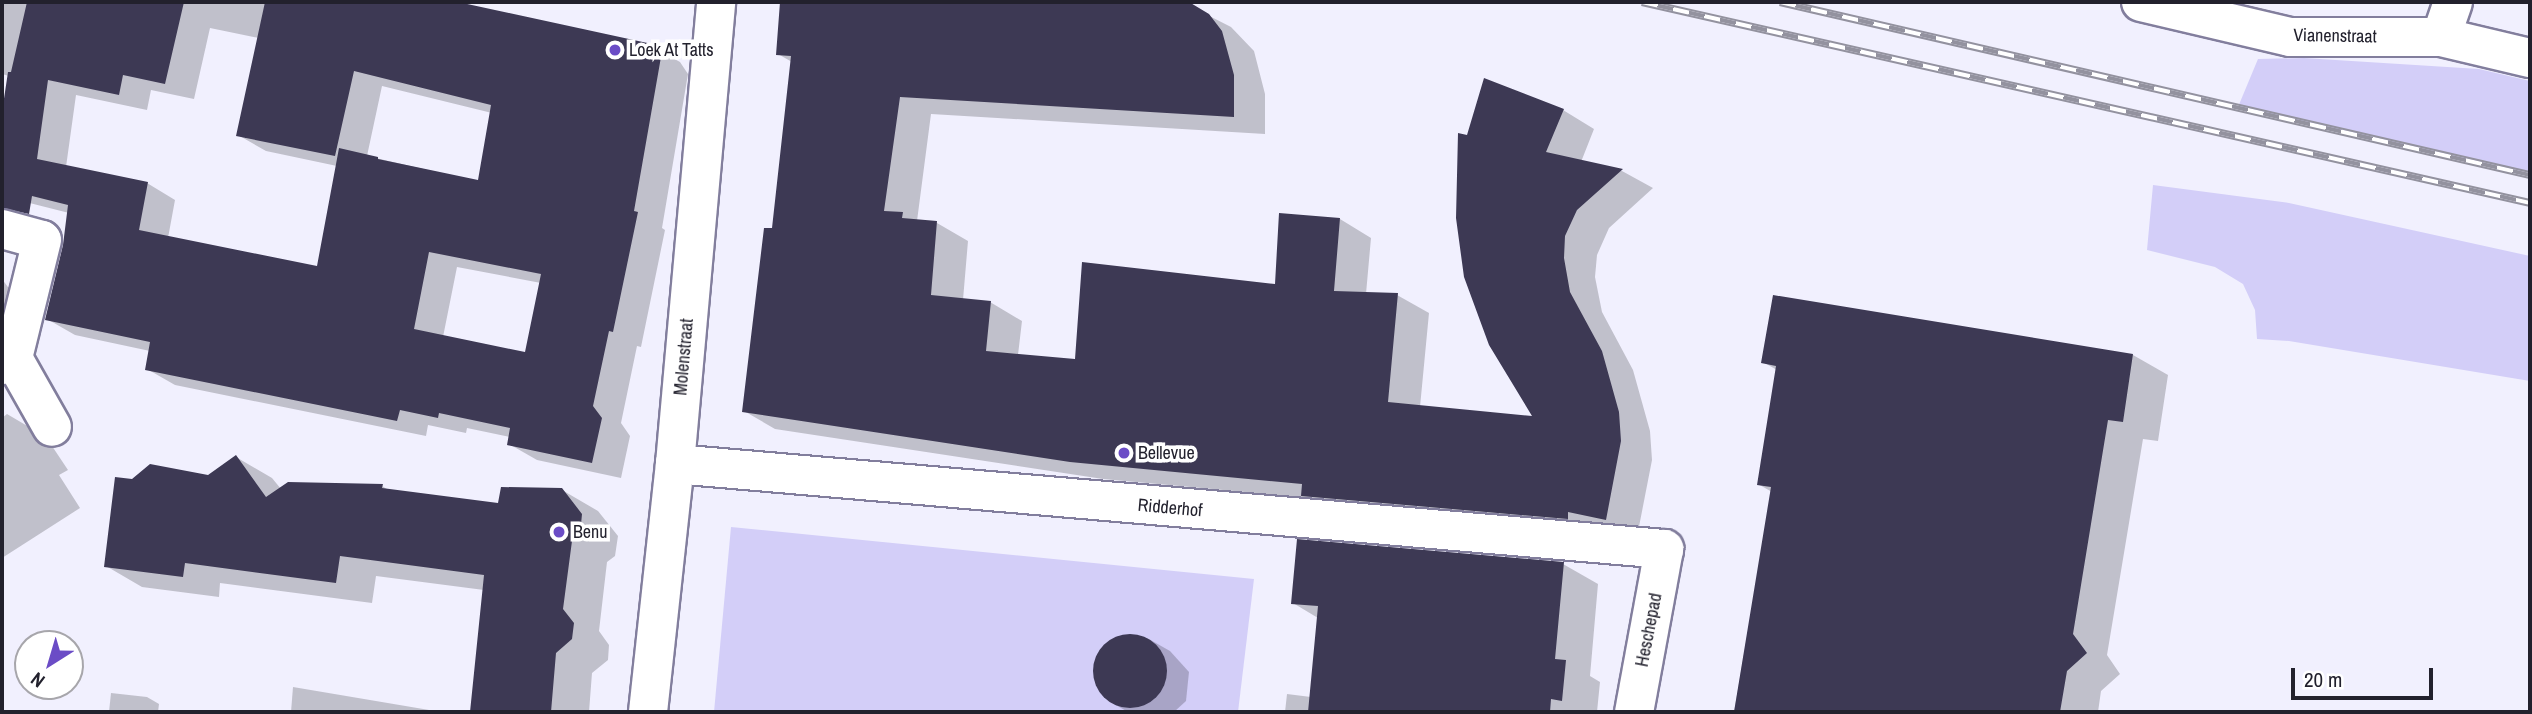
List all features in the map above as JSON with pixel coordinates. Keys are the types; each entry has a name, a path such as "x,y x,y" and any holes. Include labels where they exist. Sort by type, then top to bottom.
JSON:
{"street":[{"name":"Molenstraat","path":"648,712 675,464 716,2"},
{"name":"Vianenstraat","path":"2141,2 2290,37 2447,19 2530,58"},
{"path":"2,229 42,240 7,361 52,427"},
{"name":"Ridderhof","path":"675,464 1664,549"},
{"name":"Heschepad","path":"1634,712 1664,549"}],"shaded area":[{"path":"2304,58 2479,69 2530,81 2530,173 2238,107 2258,59"},
{"path":"2153,185 2289,203 2530,256 2530,381 2289,341 2257,339 2255,310 2243,284 2215,267 2147,250"},
{"path":"731,527 1254,579 1238,712 714,712"}],"building":[{"path":"27,2 184,2 165,84 123,75 119,95 48,80 37,159 148,182 139,230 317,266 339,148 478,180 491,105 354,71 335,156 236,136 265,2 458,2 652,44 661,57 634,211 638,212 613,332 609,331 593,406 602,418 592,463 507,445 510,428 439,413 438,418 400,410 397,421 145,370 150,342 45,320 63,245 68,205 32,196 29,214 2,208 2,112 8,72 11,72","holes":["429,252 541,274 525,352 414,329"]},
{"path":"780,2 1189,2 1209,14 1222,31 1234,75 1234,117 900,97 884,211 903,212 902,218 937,221 931,295 991,301 986,351 1075,359 1082,262 1275,284 1279,213 1340,218 1334,291 1398,293 1388,402 1532,416 1489,345 1464,277 1456,218 1458,133 1467,135 1484,78 1564,109 1546,152 1623,169 1577,210 1565,236 1564,258 1570,292 1602,351 1619,412 1621,441 1606,520 1568,512 1568,519 1301,496 1302,484 1070,462 742,412 764,228 772,228 791,56 776,55"},
{"path":"1773,295 2133,354 2123,422 2108,420 2073,634 2087,653 2067,671 2060,712 1734,712 1771,487 1757,485 1776,366 1761,363"},
{"path":"236,455 266,497 288,482 383,484 382,488 498,503 501,487 562,488 582,514 580,535 572,541 563,609 574,623 572,639 556,653 551,712 470,712 484,575 340,556 336,583 185,563 183,577 104,567 115,477 132,479 150,464 208,475"},
{"path":"1297,539 1564,562 1555,659 1566,660 1562,701 1551,699 1550,712 1308,712 1318,606 1291,604"},
{"path":"1130,634 1144,637 1156,645 1164,657 1167,671 1164,685 1156,697 1144,705 1130,708 1116,705 1104,697 1096,685 1093,671 1096,657 1104,645 1116,637"}],"railway":[{"path":"1642,2 2530,203"},
{"path":"1780,2 2530,175"}],"place":[{"name":"Loek At Tatts","path":"615,50"},
{"name":"Bellevue","path":"1124,453"},
{"name":"Benu","path":"559,532"}]}
